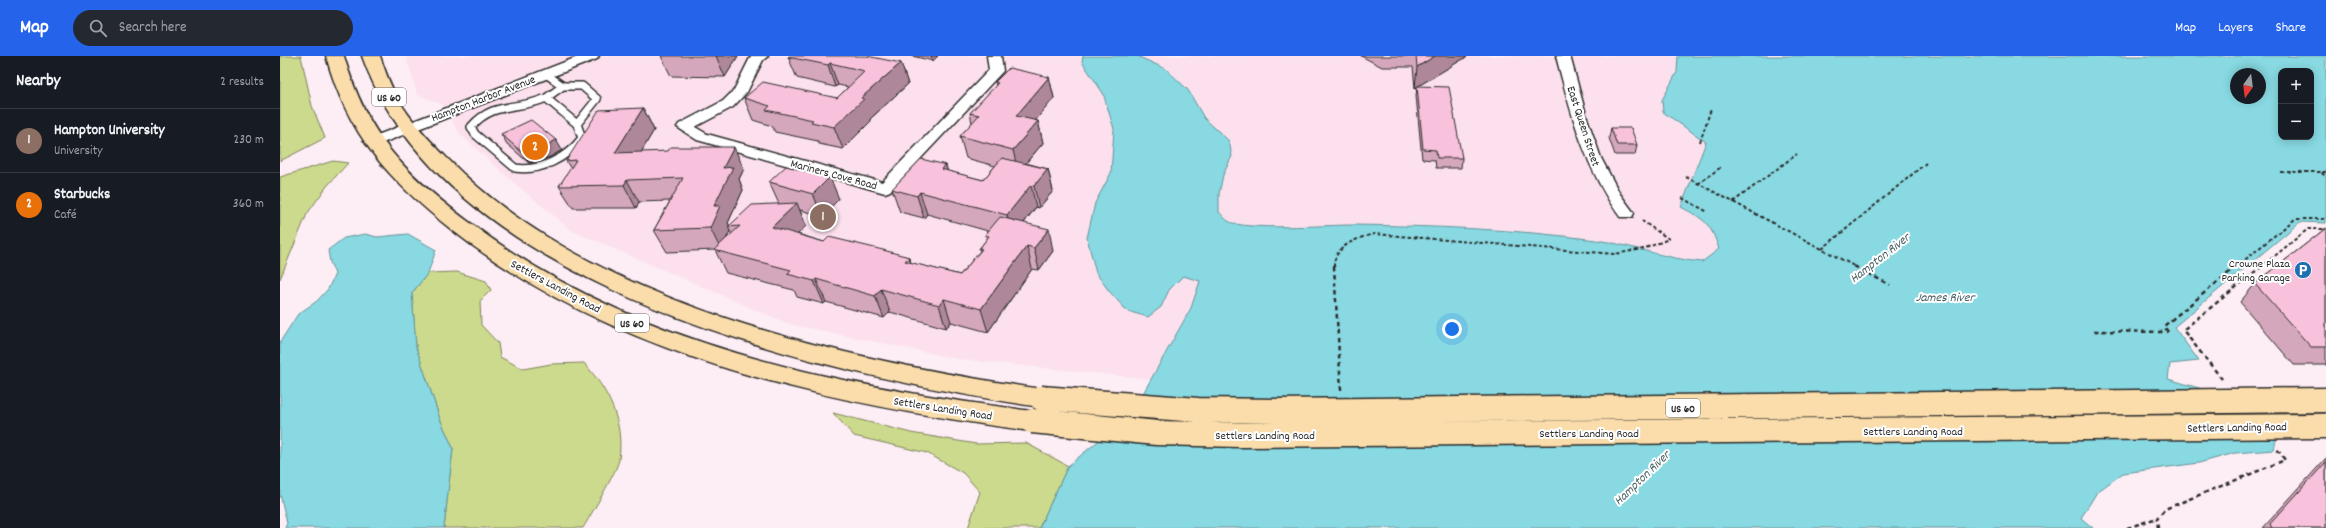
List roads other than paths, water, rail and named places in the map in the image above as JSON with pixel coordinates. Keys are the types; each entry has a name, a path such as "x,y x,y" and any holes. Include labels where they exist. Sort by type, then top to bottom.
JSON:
{"main road":[{"name":"Settlers Landing Road","path":"335,56 351,103 360,121 374,141 414,188 447,217 486,246 562,291 623,320 709,352 804,381 916,405 1032,421 1157,433 1241,435 2326,426"},
{"name":"Settlers Landing Road","path":"371,56 384,90 409,127 441,165 466,188 526,234 598,273 673,307 727,328 856,365 926,380 1041,398 1198,410 1279,411 2326,400"}],"street":[{"name":"Hampton Harbor Avenue","path":"374,141 592,56"},
{"name":"Mariners Cove Road","path":"761,56 758,56 740,92 728,104 684,127 702,137 885,188 996,71 994,56"},
{"name":"East Queen Street","path":"1563,56 1599,171 1614,198 1626,213"}],"lane":[{"path":"546,74 563,86"},
{"path":"546,98 577,124 582,138 573,151 548,164 523,169 514,168 475,134 471,127 484,114 505,106 546,98 563,86 577,83 584,85 596,99 586,112 584,119 577,124"}],"water":[{"name":"James River","path":"1083,56 1137,56 1166,69 1188,90 1204,118 1229,141 1232,156 1223,175 1219,194 1219,212 1228,221 1237,224 1267,227 1351,225 1412,226 1535,233 1609,242 1675,258 1702,262 1719,249 1716,240 1706,223 1696,215 1681,207 1706,142 1663,112 1662,100 1677,72 1678,56 2326,56 2326,223 2300,222 2174,327 2199,361 2170,364 2168,379 2213,392 2257,418 2277,435 2274,450 2235,453 2199,463 2123,473 2097,492 2081,518 2093,528 1039,528 1068,466 1132,413 1191,308 1200,281 1183,276 1169,290 1161,307 1148,317 1127,311 1109,291 1096,273 1087,238 1095,203 1111,173 1114,129 1103,93 1082,62"},
{"path":"365,234 377,237 408,234 436,250 428,273 412,293 416,347 440,419 453,448 444,528 285,528 287,523 280,494 280,342 298,314 317,301 328,289 335,274 330,262 328,250 344,238"}],"place":[{"name":"Starbucks","path":"535,147"},
{"name":"Hampton University","path":"823,217"},
{"name":"Crowne Plaza Parking Garage","path":"2303,270"}],"water label":[{"name":"Hampton River","path":"1879,257"},
{"name":"Hampton River","path":"1641,477"}]}
